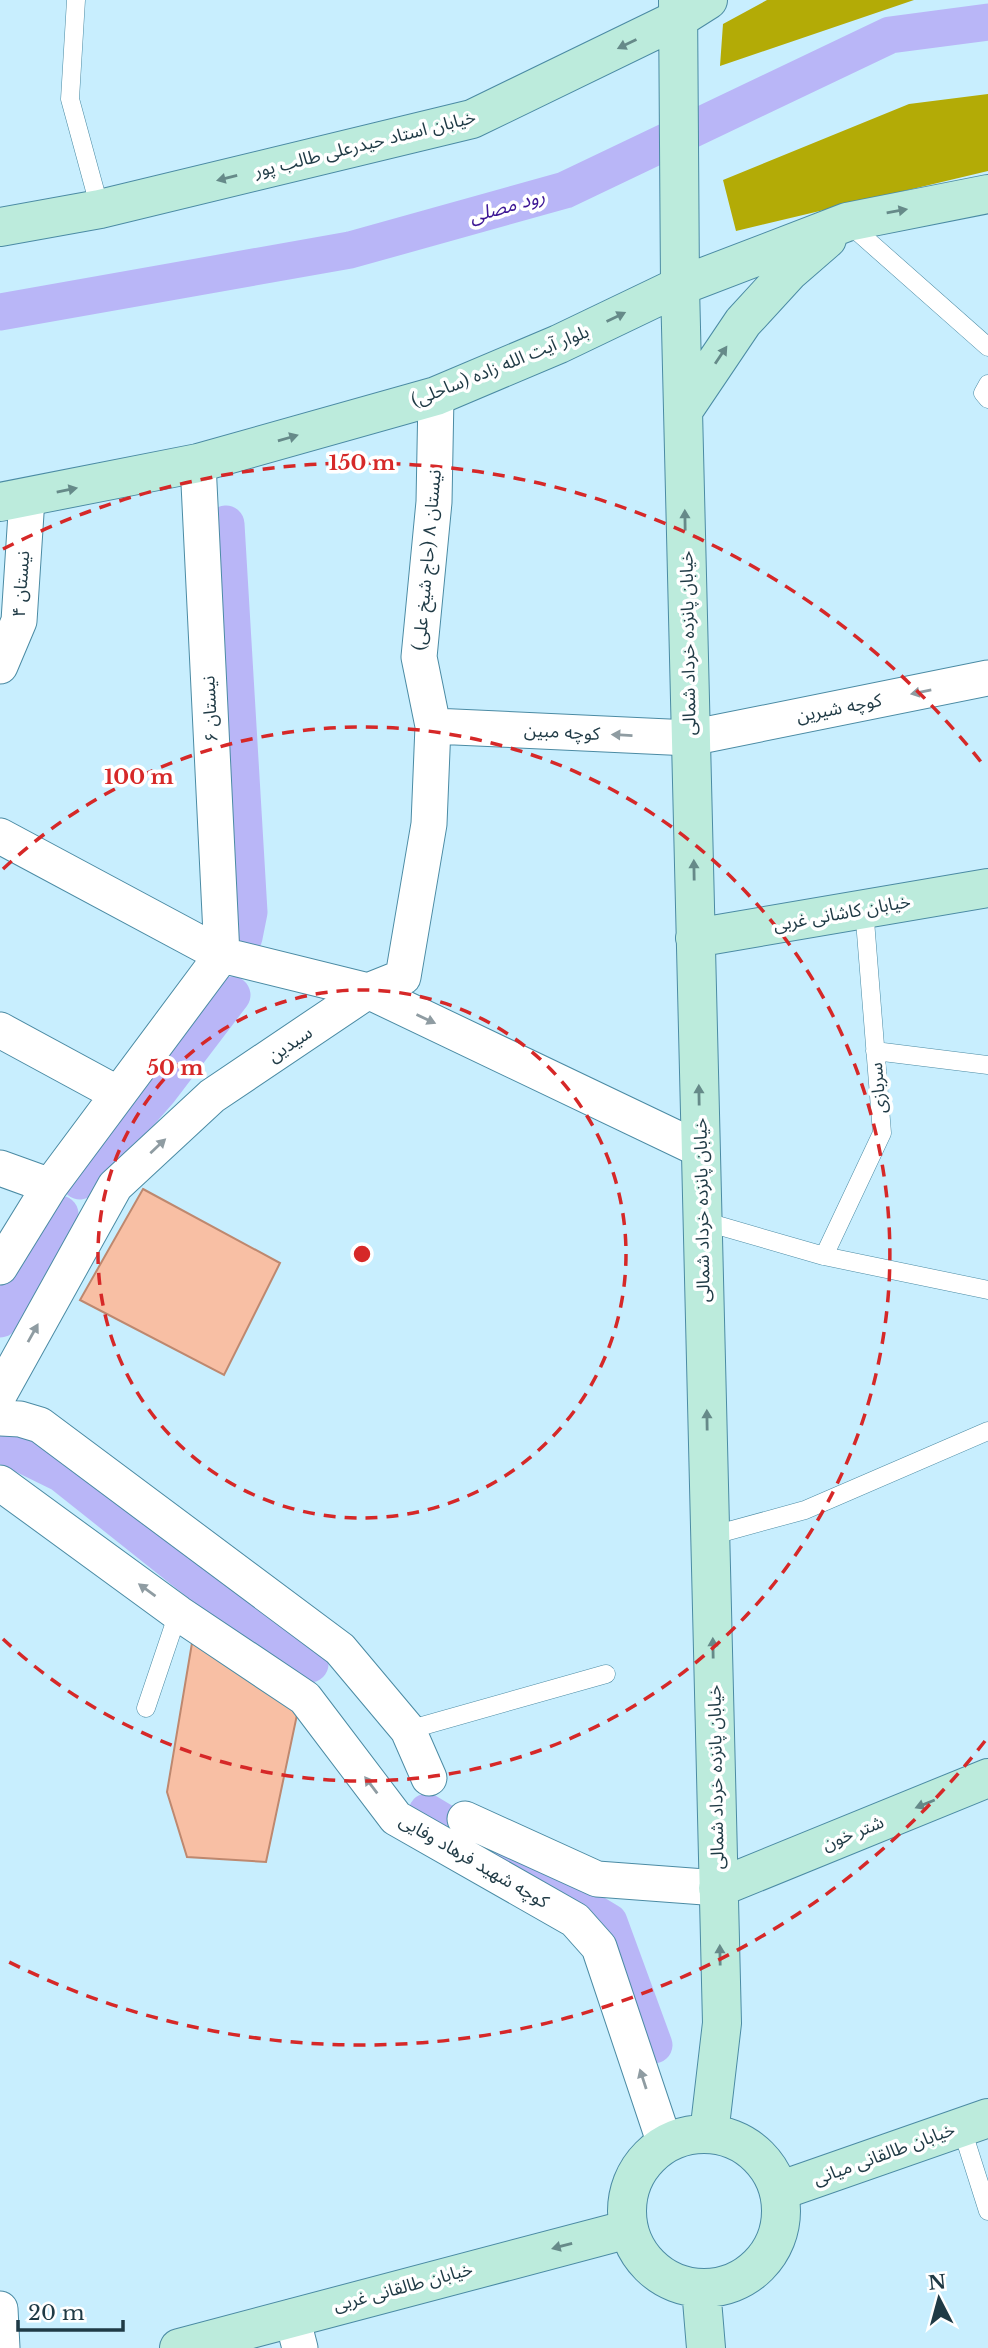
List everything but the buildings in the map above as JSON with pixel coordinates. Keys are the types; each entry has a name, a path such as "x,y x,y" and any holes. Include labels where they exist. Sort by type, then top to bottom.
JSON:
{"street":[{"name":"خیابان استاد حیدرعلی طالب پور","path":"0,227 100,209 472,119 688,6"},
{"name":"خیابان پانزده خرداد شمالی","path":"688,6 678,85 680,286 722,2023 709,2134"},
{"name":"بلوار آیت الله زاده (ساحلی)","path":"13,500 198,463 436,396 559,344 680,286 847,222 988,194"},
{"path":"683,411 743,323 789,272 847,222"},
{"name":"نیستان ۸ (حاج شیخ علی)","path":"368,991 403,978 429,824 433,726 419,657 435,502 436,396"},
{"name":"نیستان ۶","path":"198,463 222,955"},
{"name":"نیستان ۴","path":"0,666 19,621 13,500"},
{"name":"کوچه شیرین","path":"690,738 988,678"},
{"name":"کوچه مبین","path":"433,726 690,738"},
{"path":"0,836 222,955 368,991 701,1150"},
{"name":"خیابان کاشانی غربی","path":"695,938 988,888"},
{"path":"0,1267 50,1186 222,955"},
{"name":"سیدین","path":"0,1393 116,1186 212,1096 368,991"},
{"path":"0,1030 118,1094"},
{"path":"0,1168 50,1186"},
{"path":"0,1418 20,1419 40,1425 341,1648 408,1730 429,1778"},
{"name":"کوچه شهید فرهاد وفایی","path":"0,1483 178,1613 304,1698 396,1818 575,1920 599,1947 665,2144"},
{"name":"شتر خون","path":"719,1888 988,1778"},
{"path":"465,1819 597,1878 719,1888"},
{"name":"خیابان طالقانی میانی","path":"779,2191 974,2122"},
{"path":"709,2134 733,2139 754,2151 770,2169 779,2191 782,2215 777,2238 765,2259 747,2275 725,2285 701,2288 677,2283 655,2271 638,2252 629,2229 627,2204 633,2180 646,2160 665,2144 686,2136 709,2134"},
{"name":"خیابان طالقانی غربی","path":"179,2348 296,2332 629,2229"},
{"path":"701,2288 706,2348"},
{"path":"0,2309 2,2348"}],"lane":[{"path":"76,0 70,99 100,209"},
{"path":"847,222 988,346"},
{"path":"988,384 983,393 988,399"},
{"name":"سربازی","path":"824,1256 882,1133 864,908"},
{"path":"875,1051 988,1065"},
{"path":"702,1221 824,1256 988,1290"},
{"path":"710,1536 805,1510 988,1431"},
{"path":"146,1708 178,1613"},
{"path":"408,1730 606,1674"},
{"path":"974,2122 988,2211"}],"shaded area":[{"path":"767,0 914,0 720,66 723,24"},
{"path":"988,94 988,171 736,231 723,180 909,104"}],"waterway":[{"name":"رود مصلی","path":"0,312 350,250 565,190 890,35 988,22"},
{"path":"226,524 249,912 244,937"},
{"path":"80,1181 159,1091 232,995"},
{"path":"0,1319 60,1214"},
{"path":"9,1448 62,1474 238,1614 310,1664"},
{"path":"427,1812 609,1922 654,2045"}]}
